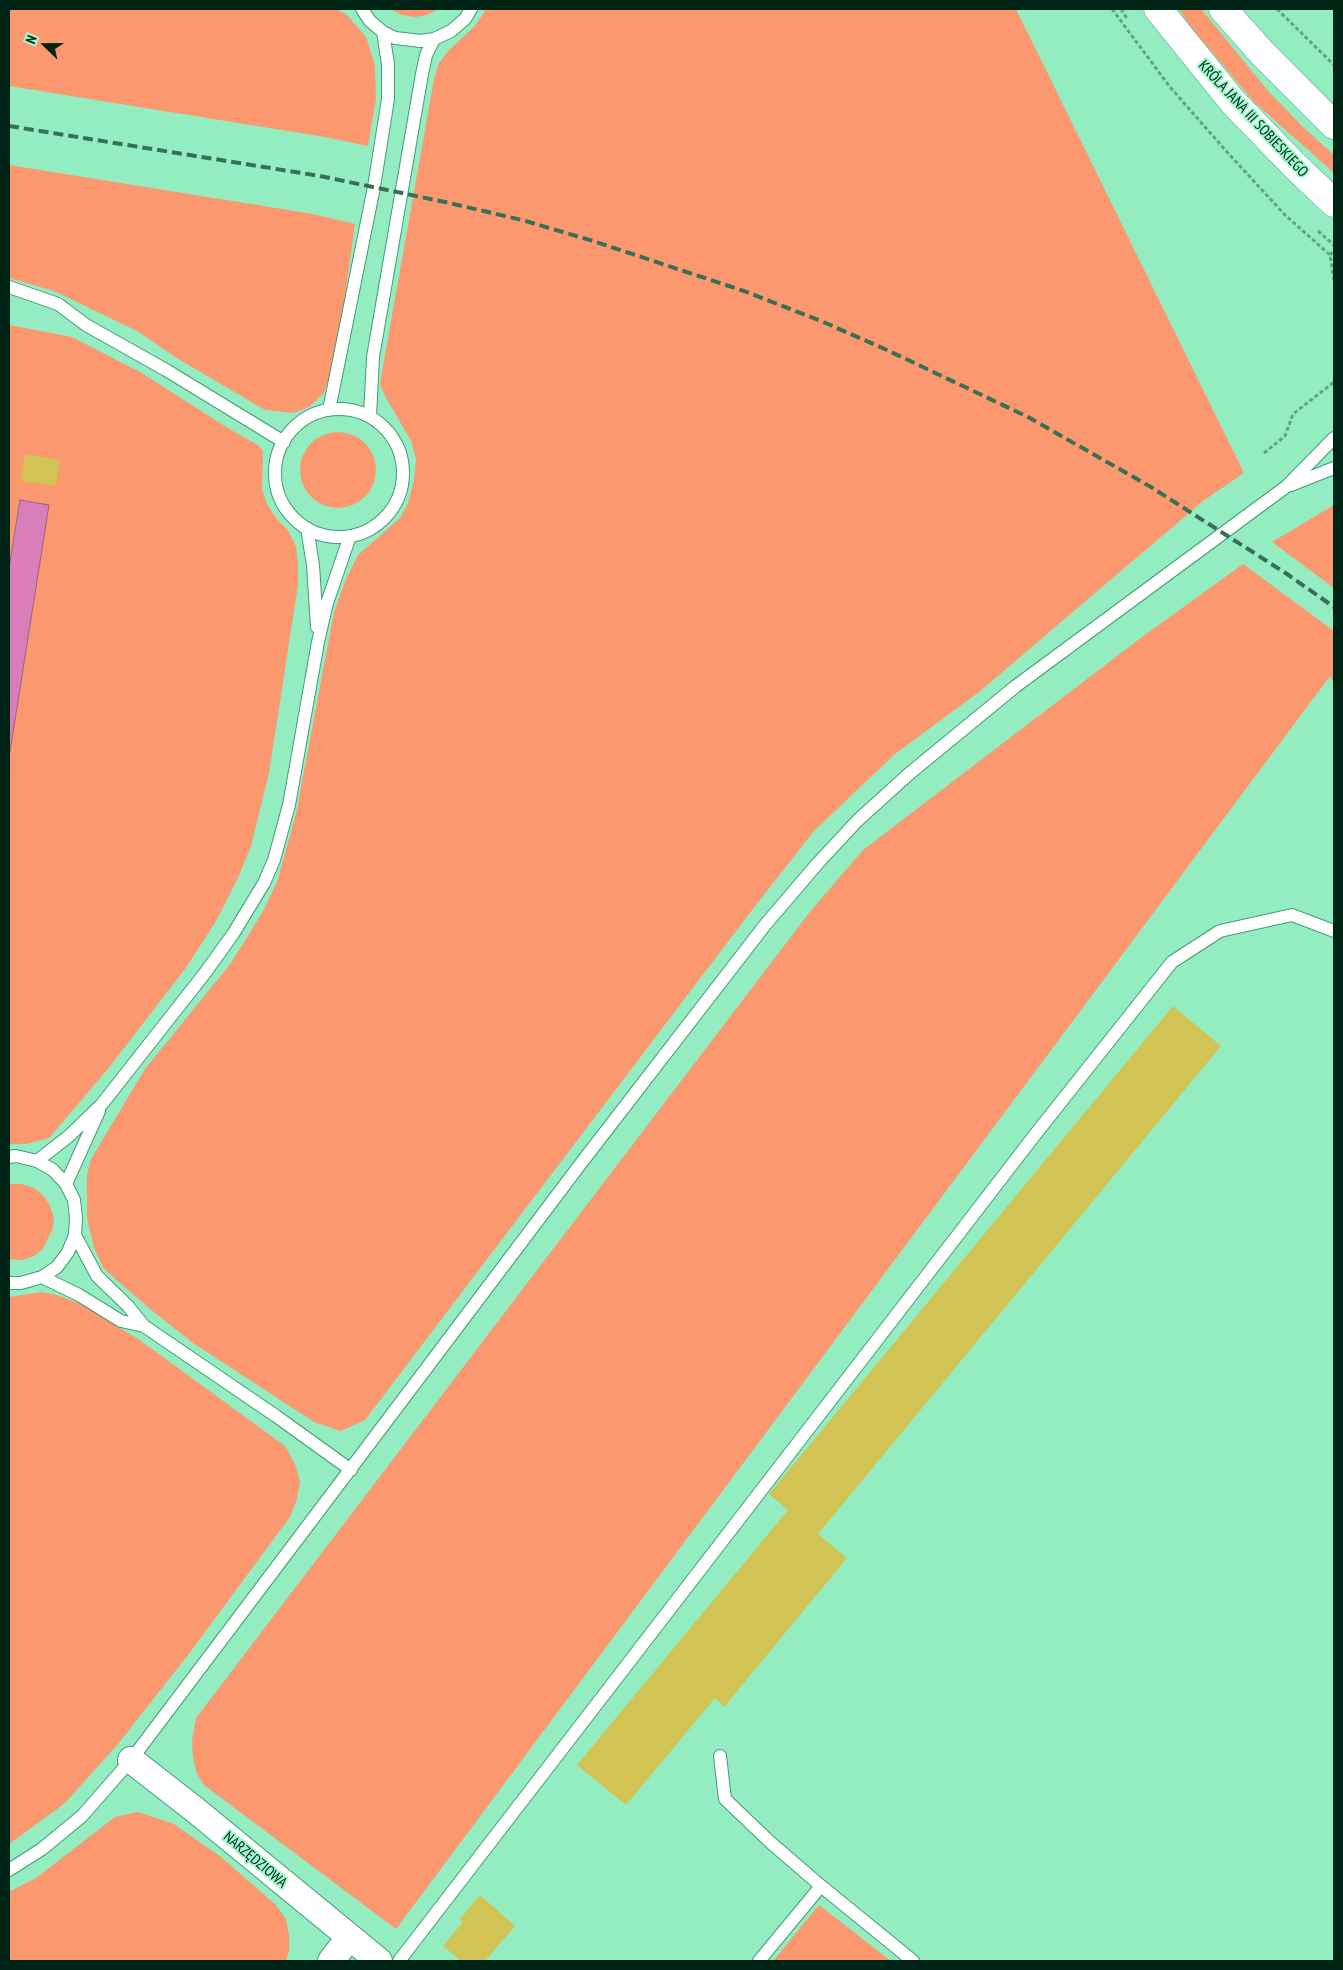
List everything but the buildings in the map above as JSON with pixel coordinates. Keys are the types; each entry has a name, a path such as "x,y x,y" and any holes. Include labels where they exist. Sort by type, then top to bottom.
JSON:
{"main road":[{"name":"KRÓLA JANA III SOBIESKIEGO","path":"1158,9 1233,102 1334,203"},
{"path":"1223,9 1262,54 1334,125"}],"street":[{"name":"NARZĘDZIOWA","path":"131,1760 194,1809 378,1961"},
{"path":"330,1961 349,1938"}],"lane":[{"path":"362,9 370,21 384,32 395,38 421,42 434,39 451,31 465,19 471,9"},
{"path":"329,410 374,187 388,99 388,64 384,32"},
{"path":"370,416 373,357 422,74 426,55 434,39"},
{"path":"9,287 58,304 86,324 284,442"},
{"path":"329,410 350,410 370,416 387,430 398,447 403,468 401,488 394,508 382,521 367,531 350,536 335,537 320,534 307,528 292,516 281,499 276,480 277,461 284,442 301,422 314,414 329,410"},
{"path":"9,1870 42,1848 82,1816 131,1760 588,1154 765,925 818,863 858,820 910,773 1016,686 1287,486 1334,438"},
{"path":"1287,486 1334,468"},
{"path":"307,528 313,565 318,642"},
{"path":"37,1160 69,1136 102,1104 205,973 233,934 264,883 274,860 289,805 318,642 327,603 350,536"},
{"path":"399,1961 1022,1152 1172,962 1220,931 1292,915 1334,931"},
{"path":"66,1184 102,1104"},
{"path":"9,1157 16,1156 37,1160 54,1170 66,1184 74,1200 76,1218 75,1235 68,1252 57,1267 42,1277 22,1283 9,1283"},
{"path":"75,1235 97,1276 128,1306 144,1326 351,1470"},
{"path":"42,1277 79,1295 121,1321 144,1326"},
{"path":"720,1756 725,1799 770,1842 912,1961"},
{"path":"759,1961 821,1886"}],"path":[{"path":"1112,9 1170,87 1227,152 1285,215 1330,255 1334,281"},
{"path":"1277,9 1334,65"},
{"path":"1330,255 1334,250"},
{"path":"1264,453 1285,436 1293,414 1334,382"}],"shaded area":[{"path":"9,9 336,9 346,14 366,37 375,65 376,99 368,146 325,137 9,86"},
{"path":"391,9 439,9 427,15 415,17 402,15"},
{"path":"486,9 1016,9 1244,473 1203,501 979,692 895,754 814,831 365,1420 341,1431 314,1422 193,1343 104,1269 94,1248 87,1218 87,1175 91,1159 145,1069 231,963 262,913 277,882 296,814 334,612 346,579 358,555 400,518 408,503 414,480 416,459 411,441 385,396 380,383 434,79 439,63 448,51 475,26"},
{"path":"1179,9 1201,9 1270,93 1334,155 1334,173 1254,102 1192,28"},
{"path":"9,165 313,214 355,224 338,346 324,393 309,407 294,413 265,410 175,357 139,332 54,291 9,278"},
{"path":"9,325 72,337 140,372 258,445 263,451 262,489 267,504 276,518 288,530 296,547 298,566 298,585 269,773 251,846 237,880 215,923 185,969 107,1070 49,1138 26,1144 9,1144"},
{"path":"338,432 353,435 365,443 373,455 376,470 373,485 365,497 353,505 338,508 323,505 311,497 303,485 300,470 303,455 311,443 323,435"},
{"path":"20,500 49,505 9,758 9,568"},
{"path":"1334,505 1334,588 1272,542"},
{"path":"1243,564 1334,631 1334,684 1330,676 396,1929 204,1785 196,1772 193,1756 192,1740 196,1718 809,913 863,850 1142,637"},
{"path":"9,1184 22,1184 34,1188 44,1196 54,1217 53,1228 43,1249 34,1256 23,1260 9,1259"},
{"path":"42,1292 60,1296 83,1305 141,1341 285,1446 295,1464 300,1482 297,1499 290,1517 188,1655 118,1744 64,1804 9,1844 9,1297"},
{"path":"138,1812 174,1824 221,1857 276,1905 286,1919 289,1935 289,1951 286,1961 9,1961 9,1892 36,1878 115,1817"},
{"path":"819,1905 891,1961 773,1961"}],"railway":[{"path":"9,126 320,176 445,202 522,220 593,241 744,291 821,321 887,350 1028,417 1151,487 1287,574 1334,607"}]}
